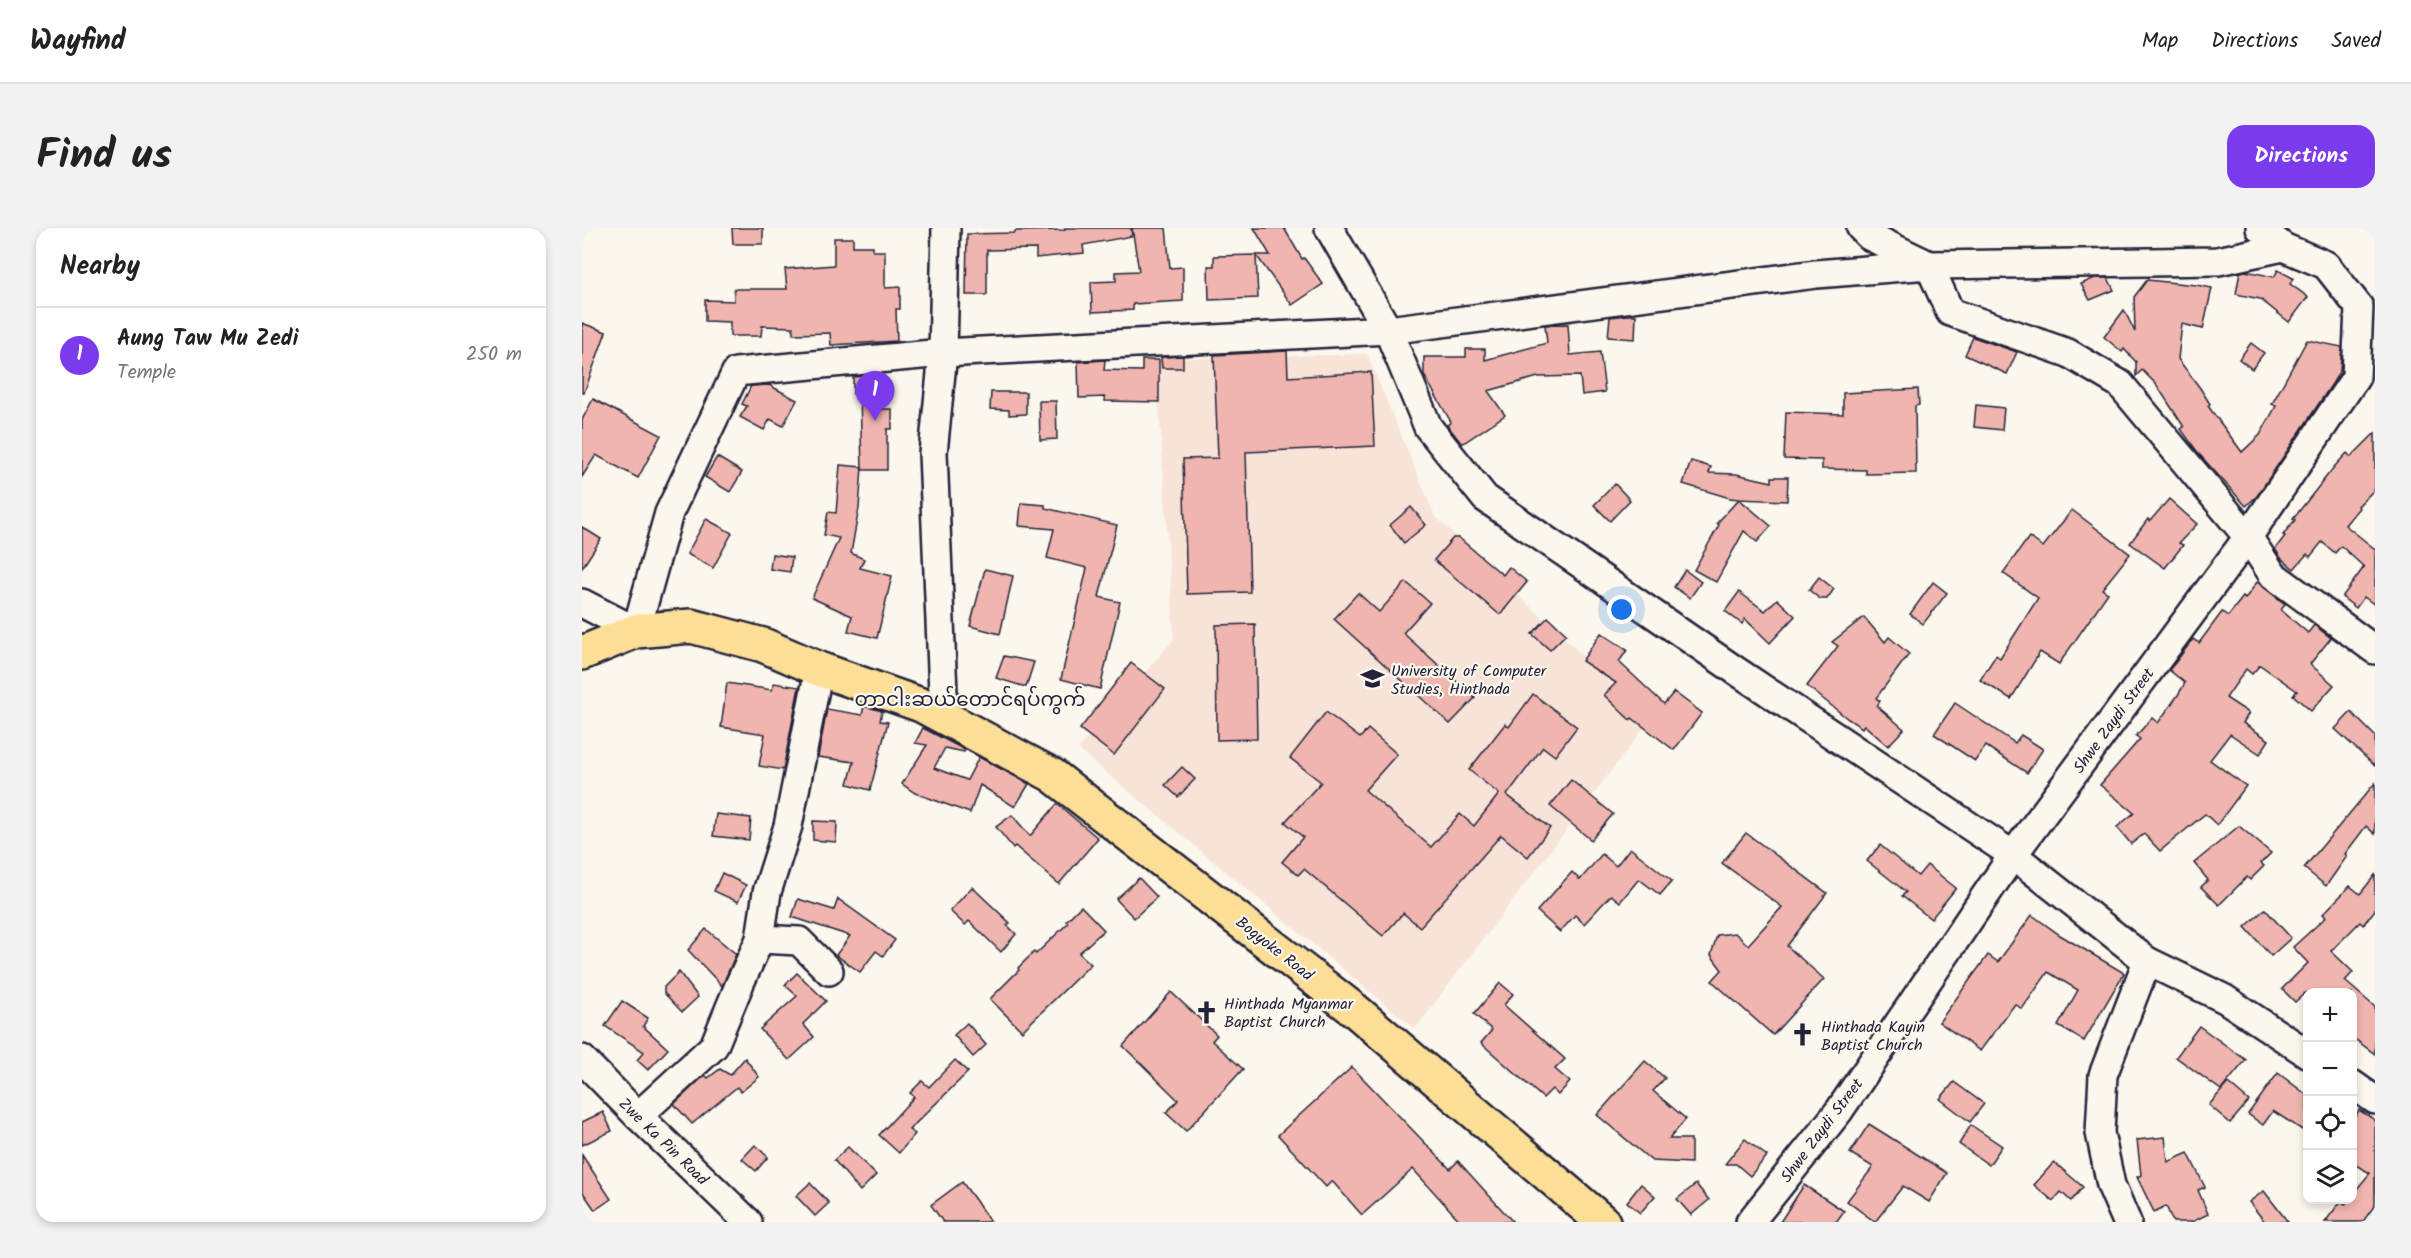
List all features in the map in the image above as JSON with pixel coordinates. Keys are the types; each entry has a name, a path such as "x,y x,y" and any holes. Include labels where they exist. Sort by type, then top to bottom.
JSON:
{"main road":[{"name":"Bogyoke Road","path":"582,653 636,631 691,626 763,645 819,669 921,705 1052,775 1357,1012 1603,1222"}],"street":[{"path":"944,717 933,453 943,353 946,228"},
{"path":"1329,228 1388,330 1428,427 1485,498 1735,670 2013,855 2147,961 2225,999 2303,1051"},
{"path":"1861,228 1869,236 1929,266 1950,312 2068,353 2120,384 2248,537 2273,575 2375,650"},
{"name":"Shwe Zaydi Street","path":"1750,1222 1839,1111 2013,855 2248,537 2356,377 2359,307 2326,266 2283,247 2259,228"},
{"path":"582,603 636,631 669,513 736,372 943,353 1388,330 1816,274 1929,266 2218,261 2283,247"},
{"path":"638,1116 714,1046 760,939 767,892 788,826 819,669"},
{"path":"760,939 799,941 829,970"},
{"path":"2127,1222 2111,1185 2100,1133 2103,1076 2147,961"},
{"name":"Zwe Ka Pin Road","path":"582,1059 748,1222"},
{"path":"2357,1087 2375,1100"}],"shaded area":[{"name":"University of Computer Studies, Hinthada","path":"1367,354 1435,516 1650,720 1415,1029 1078,749 1174,639 1156,359"}],"building":[{"path":"732,228 763,228 763,244 733,244"},
{"path":"1065,228 1131,228 1132,236 1083,245 1084,253 1036,258 1036,249 987,250 987,295 966,295 967,234 1065,230"},
{"path":"1132,228 1166,228 1170,268 1183,267 1183,301 1133,304 1133,310 1092,312 1091,282 1116,281 1116,272 1139,271"},
{"path":"1254,228 1284,228 1302,259 1304,258 1323,284 1292,305 1256,255 1270,255"},
{"path":"834,238 853,238 853,246 873,246 873,251 885,251 885,288 900,287 900,309 896,309 897,341 831,345 830,333 793,334 793,327 762,326 761,336 730,336 730,322 705,321 705,300 734,301 734,289 787,289 785,269 834,265"},
{"path":"1256,255 1258,298 1209,300 1208,266 1214,266 1214,256"},
{"path":"2278,270 2293,278 2290,284 2308,297 2289,322 2260,299 2236,294 2240,272 2246,271 2274,277"},
{"path":"2095,278 2108,278 2114,290 2090,300 2081,284"},
{"path":"2147,280 2212,288 2203,329 2182,324 2178,359 2200,388 2210,404 2208,406 2242,452 2260,435 2276,406 2272,404 2307,340 2342,347 2340,370 2332,384 2257,496 2246,506 2199,454 2181,429 2184,427 2156,384 2142,370 2136,376 2136,362 2124,349 2122,352 2104,337 2124,310 2135,332 2134,297"},
{"path":"1636,315 1635,339 1608,337 1610,317"},
{"path":"582,323 606,332 584,393 582,393"},
{"path":"1568,324 1570,355 1600,352 1605,392 1582,395 1580,376 1538,377 1488,391 1505,415 1462,444 1447,425 1451,422 1424,375 1424,357 1466,357 1466,349 1485,349 1485,360 1547,343 1545,325"},
{"path":"1973,337 2017,352 2007,374 1965,355"},
{"path":"2251,343 2264,353 2252,369 2239,359"},
{"path":"1287,351 1288,377 1371,372 1375,446 1246,452 1250,592 1187,594 1183,459 1218,458 1214,355"},
{"path":"1183,356 1183,368 1162,368 1161,357"},
{"path":"1105,360 1104,370 1142,371 1142,360 1159,360 1159,402 1105,401 1105,397 1079,398 1078,362"},
{"path":"881,375 881,409 892,409 892,429 887,429 887,470 862,470 860,394 853,394 853,377"},
{"path":"769,385 797,400 783,426 770,419 764,430 740,417 747,406 742,404 751,386"},
{"path":"1918,389 1919,405 1915,406 1916,473 1866,474 1866,470 1822,469 1822,460 1784,459 1786,412 1843,414 1843,393"},
{"path":"991,392 1026,392 1026,414 1009,415 1009,410 990,409"},
{"path":"593,399 661,435 638,478 596,455 582,477 582,420"},
{"path":"1039,401 1056,401 1057,439 1040,440"},
{"path":"1976,405 2004,408 2002,430 1974,427"},
{"path":"2375,433 2375,489 2358,506 2359,508 2345,525 2375,549 2375,605 2364,597 2356,608 2342,597 2364,567 2341,546 2335,553 2322,542 2310,557 2307,554 2294,569 2281,558 2275,549 2295,520 2293,519 2334,467 2347,453 2351,457"},
{"path":"717,457 742,472 730,492 705,477"},
{"path":"1691,461 1711,467 1709,473 1736,474 1772,482 1772,477 1788,477 1787,501 1730,498 1683,484"},
{"path":"840,465 862,467 859,508 851,553 864,559 860,568 892,576 877,638 848,631 852,616 812,598 839,538 824,535 828,512 836,513"},
{"path":"1615,484 1630,500 1610,521 1594,505"},
{"path":"1739,499 1771,526 1757,542 1744,531 1716,582 1694,570 1719,525 1717,523"},
{"path":"2169,499 2197,524 2179,543 2183,545 2165,568 2130,543 2148,519 2150,521"},
{"path":"1021,503 1045,505 1045,508 1117,525 1099,597 1120,602 1100,689 1061,679 1087,568 1047,558 1054,529 1019,526"},
{"path":"1411,507 1426,525 1404,543 1390,525"},
{"path":"2072,510 2130,554 2102,589 2108,593 2059,664 2040,652 2011,699 1980,680 1996,655 2000,658 2038,598 2003,573 2029,537 2043,547"},
{"path":"706,519 732,533 713,568 687,554"},
{"path":"582,527 601,539 582,568"},
{"path":"1453,538 1459,538 1503,575 1509,567 1527,582 1500,615 1434,560"},
{"path":"772,554 792,557 790,572 770,569"},
{"path":"985,569 1013,576 1000,634 970,626"},
{"path":"1685,570 1701,582 1690,598 1674,587"},
{"path":"1819,577 1834,589 1827,599 1820,599 1809,590"},
{"path":"1406,582 1430,603 1403,633 1475,698 1450,724 1334,619 1358,593 1379,612"},
{"path":"1933,582 1947,593 1923,624 1910,614"},
{"path":"2257,582 2285,604 2281,610 2308,633 2314,625 2331,638 2310,664 2334,685 2311,711 2293,695 2297,691 2260,665 2252,674 2246,669 2226,698 2249,713 2243,723 2269,740 2260,754 2230,734 2210,760 2246,786 2217,825 2205,814 2160,851 2144,834 2131,844 2117,827 2134,813 2100,785 2140,739 2136,736 2152,718 2158,723 2178,695 2185,683 2169,670 2193,639 2199,643 2222,612 2228,616 2243,597 2245,599"},
{"path":"1739,592 1765,611 1777,599 1795,616 1770,643 1745,619 1742,624 1725,611"},
{"path":"1548,617 1566,634 1550,650 1532,634"},
{"path":"1864,617 1885,642 1889,637 1909,654 1876,698 1880,701 1877,706 1904,729 1888,746 1864,725 1862,728 1848,719 1807,686 1838,646 1832,642"},
{"path":"1255,624 1257,739 1217,740 1216,625"},
{"path":"1601,633 1627,650 1619,662 1664,704 1674,692 1702,713 1674,750 1632,718 1630,720 1604,695 1616,683 1582,661"},
{"path":"1004,656 1034,662 1026,687 996,678"},
{"path":"1131,663 1165,689 1114,755 1080,729"},
{"path":"727,683 772,690 774,683 799,687 783,770 759,766 765,734 721,727"},
{"path":"1533,694 1577,727 1555,756 1543,747 1507,795 1550,828 1528,857 1501,835 1420,927 1403,913 1383,936 1304,869 1298,875 1282,862 1303,837 1285,822 1321,782 1290,758 1326,712 1360,738 1368,729 1397,754 1365,790 1431,847 1460,814 1474,826 1499,794 1469,770 1505,724 1509,727"},
{"path":"1955,703 2015,743 2021,735 2043,749 2027,773 1986,746 1975,761 1934,734"},
{"path":"864,706 882,711 880,721 888,722 870,790 848,784 854,762 818,757 827,709 862,715"},
{"path":"2351,712 2375,736 2375,766 2335,729"},
{"path":"923,728 965,750 964,752 945,748 934,768 967,780 979,757 1029,784 1015,807 980,785 970,813 915,793 902,784 927,745 915,743"},
{"path":"1182,767 1195,779 1178,797 1165,785"},
{"path":"1571,780 1613,814 1591,840 1550,806"},
{"path":"2375,783 2375,834 2366,826 2345,854 2347,856 2326,886 2304,868"},
{"path":"1057,804 1098,838 1059,884 1015,846 1013,848 996,827 1012,815 1030,836"},
{"path":"716,814 751,818 749,840 713,836"},
{"path":"813,821 837,822 836,842 813,840"},
{"path":"2239,826 2271,853 2261,863 2264,866 2250,880 2247,877 2219,905 2201,887 2208,880 2194,863"},
{"path":"1746,833 1827,893 1787,946 1824,979 1773,1035 1712,981 1722,970 1711,955 1717,935 1735,933 1748,945 1782,907 1722,863"},
{"path":"1880,845 1918,876 1927,865 1956,888 1931,919 1902,896 1906,892 1867,861"},
{"path":"1630,848 1672,881 1660,895 1639,879 1620,902 1611,895 1584,924 1575,915 1560,932 1537,911 1572,872 1580,880 1602,854 1616,866"},
{"path":"722,873 746,885 738,902 714,891"},
{"path":"2375,875 2375,910 2363,925 2360,922 2331,951 2353,972 2345,981 2353,988 2303,988 2303,995 2295,1002 2282,989 2308,963 2293,947 2326,917 2323,914 2350,886 2360,894"},
{"path":"1139,878 1157,897 1134,918 1116,899"},
{"path":"972,887 1010,923 1007,925 1016,934 1001,952 969,921 965,925 950,911"},
{"path":"798,899 834,910 838,899 895,940 883,956 876,951 860,972 836,955 850,936 792,917"},
{"path":"1081,906 1104,930 1079,953 1091,964 1022,1031 990,999 1034,952 1036,954 1068,923 1066,921"},
{"path":"2265,909 2291,938 2271,956 2245,927"},
{"path":"2032,915 2060,935 2124,973 2084,1041 2058,1026 2078,990 2048,972 2022,1009 2015,1004 1980,1051 1939,1022 1988,955 1998,962"},
{"path":"706,929 736,954 722,986 688,950"},
{"path":"679,972 698,997 682,1012 664,993 664,987"},
{"path":"797,973 826,1001 803,1024 814,1037 789,1060 760,1029 797,996 785,985"},
{"path":"1500,983 1513,994 1504,1005 1565,1059 1555,1069 1570,1082 1558,1095 1552,1089 1543,1098 1481,1043 1492,1030 1474,1014"},
{"path":"2357,991 2375,1007 2375,1054 2357,1041"},
{"path":"1171,992 1217,1035 1212,1041 1243,1069 1186,1131 1166,1113 1178,1100 1123,1046"},
{"path":"622,1001 648,1018 643,1026 668,1049 648,1070 637,1060 644,1052 605,1026"},
{"path":"967,1023 986,1045 973,1057 954,1035"},
{"path":"2199,1026 2246,1060 2221,1090 2176,1057"},
{"path":"745,1058 759,1077 741,1092 737,1087 692,1124 674,1104 705,1075 708,1078 720,1069 730,1075"},
{"path":"955,1060 968,1072 909,1130 915,1134 899,1153 879,1135 914,1097 910,1093 922,1081 929,1087"},
{"path":"1645,1061 1665,1078 1653,1091 1686,1119 1669,1139 1691,1139 1691,1163 1652,1161 1597,1115"},
{"path":"1352,1067 1450,1169 1458,1161 1513,1222 1461,1222 1413,1169 1362,1215 1332,1181 1326,1187 1278,1135"},
{"path":"2278,1073 2303,1092 2303,1130 2273,1111 2263,1125 2248,1114"},
{"path":"1954,1082 1984,1104 1970,1122 1940,1099"},
{"path":"2228,1083 2249,1101 2230,1123 2209,1105"},
{"path":"2359,1110 2375,1120 2375,1205 2364,1220 2367,1222 2325,1222 2339,1204 2357,1204 2357,1189 2370,1173 2357,1166 2357,1113"},
{"path":"603,1112 612,1131 582,1145 582,1122"},
{"path":"1869,1124 1947,1173 1929,1202 1903,1186 1875,1222 1847,1201 1873,1167 1850,1153"},
{"path":"1971,1125 2002,1146 1989,1165 1959,1144"},
{"path":"2165,1137 2168,1162 2188,1153 2205,1187 2198,1190 2208,1214 2192,1222 2173,1222 2166,1206 2154,1212 2137,1177 2141,1175 2137,1140"},
{"path":"1745,1139 1767,1156 1750,1176 1736,1164 1725,1164"},
{"path":"755,1145 768,1157 756,1171 742,1159"},
{"path":"848,1147 876,1175 860,1191 834,1160"},
{"path":"582,1155 611,1199 595,1210 582,1191"},
{"path":"2054,1162 2083,1187 2071,1201 2061,1192 2053,1201 2034,1185"},
{"path":"962,1182 990,1222 943,1222 931,1205"},
{"path":"810,1183 829,1203 815,1216 796,1196"},
{"path":"1641,1184 1655,1196 1640,1213 1627,1202"},
{"path":"1696,1184 1709,1200 1691,1215 1677,1199"},
{"path":"1804,1185 1844,1211 1836,1222 1780,1222"},
{"path":"2264,1191 2288,1222 2265,1222 2249,1202"}],"place":[{"name":"Aung Taw Mu Zedi","path":"875,421"},
{"name":"University of Computer Studies, Hinthada","path":"1373,679"},
{"name":"Hinthada Myanmar Baptist Church","path":"1206,1012"},
{"name":"Hinthada Kayin Baptist Church","path":"1803,1035"}],"district":[{"name":"တာငါးဆယ်တောင်ရပ်ကွက်","path":"970,699"}]}
